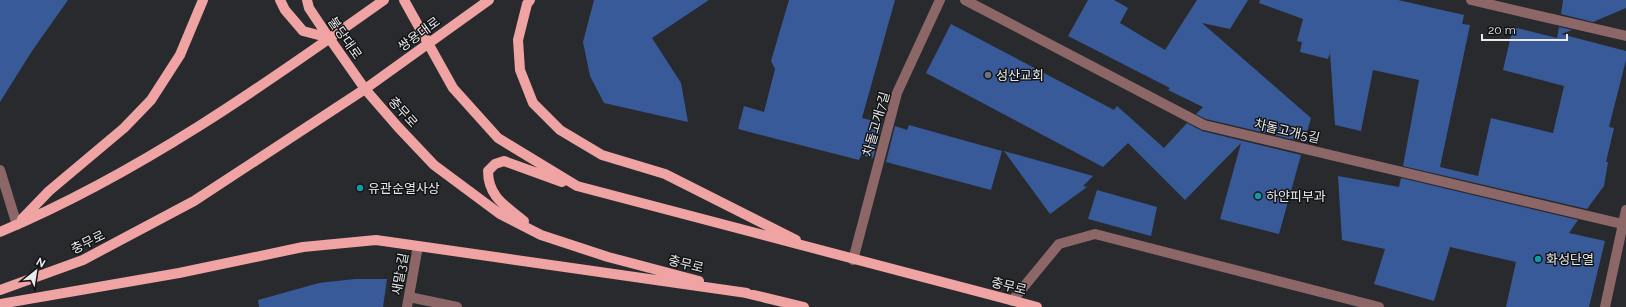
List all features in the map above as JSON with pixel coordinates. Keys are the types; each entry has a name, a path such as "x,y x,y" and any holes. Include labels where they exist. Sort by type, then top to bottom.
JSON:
{"main road":[{"path":"17,225 49,192 124,128 151,100 180,55 203,0"},
{"path":"280,0 285,10 303,31 330,38"},
{"name":"불당대로","path":"307,0 309,8 364,89"},
{"path":"0,232 91,188 189,132 384,0"},
{"name":"충무로","path":"404,0 427,44 453,88 498,138 577,186 853,260 1037,307"},
{"name":"쌍용대로","path":"364,89 489,0"},
{"path":"530,0 527,4 518,40 520,70 533,103 560,130 602,155 664,174 814,249"},
{"name":"충무로","path":"0,290 83,260 194,201 364,89 434,165 500,214 541,235 608,257 804,307"},
{"path":"541,235 496,197 490,189 488,171 495,164 504,161 536,174 577,186"},
{"path":"0,304 179,273 303,247 376,240 747,293"}],"street":[{"name":"차돌고개7길","path":"853,260 897,93 940,0"},
{"name":"차돌고개5길","path":"965,0 1204,125 1625,224"},
{"path":"1471,0 1626,36"},
{"path":"0,170 17,225"},
{"path":"1605,307 1625,224 1626,210"},
{"path":"1012,301 1059,244 1095,234 1379,307"},
{"name":"새말3길","path":"408,302 418,246"},
{"path":"408,302 457,307"}],"building":[{"path":"0,0 68,0 32,51 0,102"},
{"path":"594,0 709,0 652,38 681,83 688,122 604,103 590,76 583,42"},
{"path":"789,0 895,0 862,118 882,123 873,158 861,155 859,160 738,129 744,106 764,112 775,69 771,61"},
{"path":"1088,0 1114,0 1128,8 1120,23 1165,50 1197,0 1248,0 1230,29 1202,23 1311,118 1304,142 1206,119 1196,114 1203,107 1168,90 1170,88 1068,36"},
{"path":"1260,0 1398,0 1464,15 1462,24 1470,25 1440,167 1478,176 1491,118 1553,133 1564,86 1503,70 1513,27 1557,38 1559,27 1572,30 1561,34 1626,51 1626,60 1609,127 1614,128 1606,162 1608,162 1604,186 1587,209 1403,166 1419,80 1373,70 1361,131 1335,125 1330,53 1328,59 1300,52 1302,42 1297,41 1303,19 1259,3"},
{"path":"1563,0 1626,0 1626,8 1593,22 1561,14"},
{"path":"951,24 1114,110 1117,106 1164,148 1187,123 1202,131 1301,155 1279,234 1220,219 1241,143 1185,200 1128,143 1103,167 926,73"},
{"path":"909,125 1002,151 991,190 886,162 895,126 907,130"},
{"path":"1004,151 1093,176 1083,186 1087,187 1050,214"},
{"path":"1338,176 1399,187 1401,178 1578,220 1569,233 1605,241 1589,307 1506,307 1516,262 1450,247 1434,301 1374,284 1385,249 1342,240"},
{"path":"1097,190 1157,207 1151,236 1088,219"},
{"path":"355,279 387,279 383,307 259,307 258,300 319,283"}],"place":[{"name":"성산교회","path":"988,75"},
{"name":"유관순열사상","path":"360,188"},
{"name":"하얀피부과","path":"1258,196"},
{"name":"화성단열","path":"1538,259"}]}
